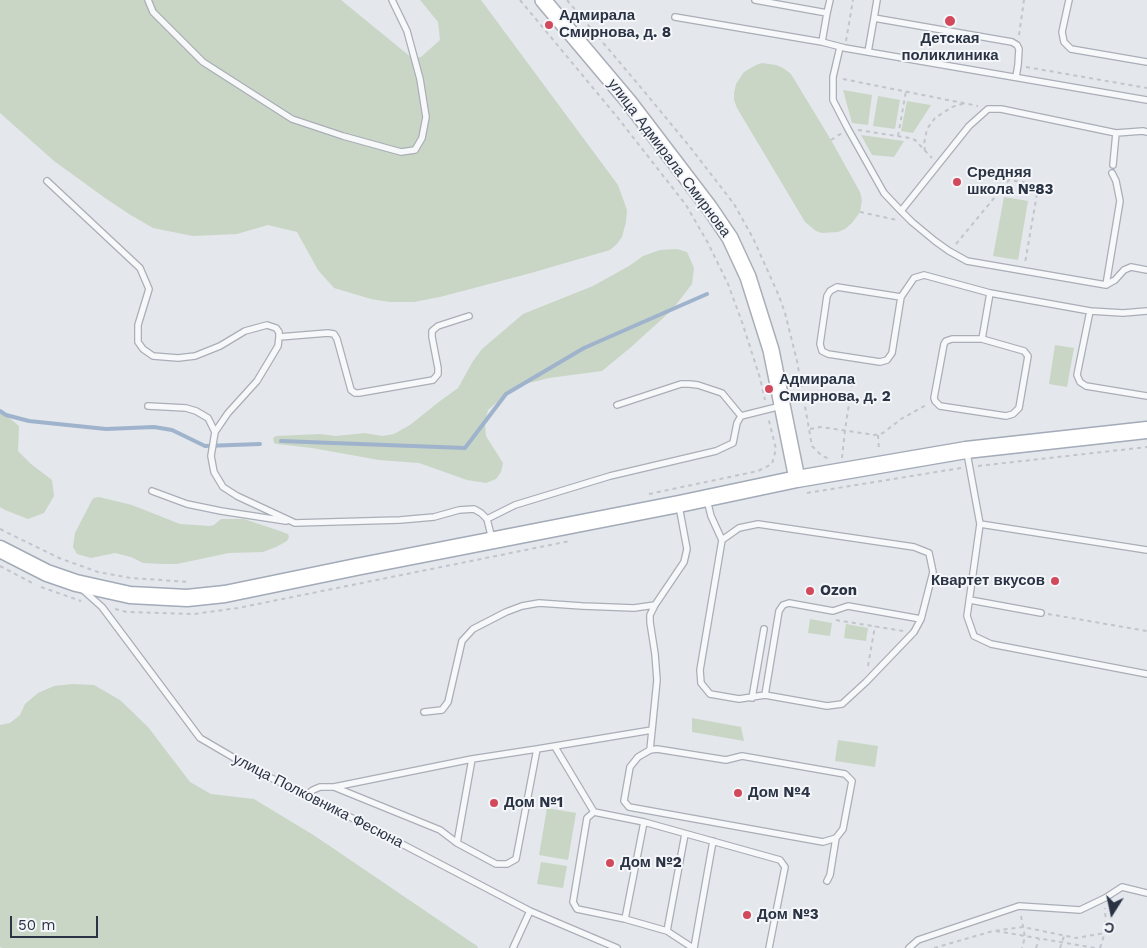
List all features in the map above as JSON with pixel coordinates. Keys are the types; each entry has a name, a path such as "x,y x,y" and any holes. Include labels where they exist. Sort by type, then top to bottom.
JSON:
{"main road":[{"path":"0,549 47,573 76,583 130,595 187,598 225,594 797,479 966,450 1147,430"}],"street":[{"name":"улица Адмирала Смирнова","path":"543,0 629,102 709,206 730,238 748,277 771,350 797,479"}],"lane":[{"path":"148,0 153,12 203,62 292,119 401,152 416,150 422,138 426,117 420,80 407,31 392,0"},
{"path":"755,0 827,13"},
{"path":"822,42 830,0"},
{"path":"868,52 877,0"},
{"path":"1069,0 1062,32 1064,42 1071,48 1147,62"},
{"path":"675,17 1147,100"},
{"path":"874,18 1017,44 1019,49 1016,77"},
{"path":"843,47 833,77 833,100 848,129 884,193 912,222 950,252 967,260 1106,285 1124,270 1131,267 1147,270"},
{"path":"901,211 969,126 988,109 1001,109 1116,133 1147,132"},
{"path":"1113,165 1116,133"},
{"path":"1106,285 1120,201 1116,181 1112,173"},
{"path":"47,181 140,268 149,289 138,325 138,342 143,349 153,356 178,358 194,356 220,346 245,331 267,325 276,328 279,332 278,346 257,381 228,413 215,432 211,456 214,472 223,487 237,496 295,523"},
{"path":"901,297 836,287 830,290 827,296 820,344 822,350 828,354 880,362 887,360 892,353 901,297 914,278 924,276 990,293 1090,311 1123,313 1147,311"},
{"path":"982,340 990,293"},
{"path":"1090,311 1078,375 1080,382 1086,386 1147,396"},
{"path":"280,338 334,334 351,390 359,393 433,380 438,374 438,368 432,331 438,326 469,316"},
{"path":"952,339 982,340 1024,351 1028,356 1019,408 1014,414 1006,416 940,406 935,401 934,394 946,341 952,339"},
{"path":"617,404 681,384 689,384 722,393 741,416"},
{"path":"148,406 186,408 196,411 208,418 215,432"},
{"path":"487,520 515,505 610,476 716,451 733,443 737,423 741,416 783,406"},
{"path":"966,450 980,524 967,616 974,636 991,644 1147,674"},
{"path":"152,491 187,504 295,523 400,520 434,517 459,510 474,509 487,520 492,541"},
{"path":"707,498 710,516 722,540 700,670 701,683 710,694 739,699 765,695 827,706 842,704 914,632 922,619 934,572 929,553 914,547 758,524 739,528 722,540"},
{"path":"650,750 657,680 650,616 684,562 687,549 679,504"},
{"path":"980,524 1147,550"},
{"name":"улица Полковника Фесюна","path":"76,583 102,607 200,738 253,769 530,911 617,948"},
{"path":"970,600 1041,613"},
{"path":"765,695 779,611 783,605 789,602 833,610 848,606 922,619"},
{"path":"424,712 442,710 448,702 462,641 473,629 506,612 522,606 539,603 634,608 655,606"},
{"path":"752,698 764,629"},
{"path":"306,795 320,788 334,787 472,759 652,730"},
{"path":"555,747 594,812 644,822 780,860 785,867 769,948"},
{"path":"334,787 440,830 456,842 496,864 507,864 516,859 537,749"},
{"path":"826,881 830,875 836,838 843,829 852,782 845,774 742,756 726,760 657,749 650,750 638,757 630,768 624,801 629,807 823,842 836,838"},
{"path":"456,842 472,759"},
{"path":"594,812 587,818 573,902 577,909 625,919 667,931 694,948 713,841"},
{"path":"625,919 644,822"},
{"path":"667,931 685,834"},
{"path":"909,948 918,940 1019,906 1080,910 1122,887 1147,893"},
{"path":"513,948 530,911"}],"path":[{"path":"520,0 618,118 686,205 708,243 728,284 760,378 776,449 772,464 758,471 643,496"},
{"path":"843,47 854,0"},
{"path":"1017,44 1024,0"},
{"path":"1018,65 1147,88"},
{"path":"833,77 968,103 988,109"},
{"path":"898,136 906,91"},
{"path":"925,151 924,144 927,129 935,118 952,107 968,103"},
{"path":"831,140 848,129 914,139 938,164"},
{"path":"950,252 1008,180 1034,184 1038,188 1024,270"},
{"path":"860,212 912,222"},
{"path":"842,458 852,384"},
{"path":"809,429 845,430 876,435 883,433 902,419 935,401"},
{"path":"878,434 879,452"},
{"path":"0,529 59,558 98,572 131,578 185,583 195,582"},
{"path":"1041,613 1147,631"},
{"path":"866,682 875,626 914,632"},
{"path":"1100,948 1106,929 1105,898"},
{"path":"1019,906 1025,936 1022,948"},
{"path":"934,948 993,931 1023,927 1076,938 1105,933"},
{"path":"993,931 1095,948"},
{"path":"1060,948 1064,936"},
{"path":"1036,948 1039,939"}],"green space":[{"path":"0,0 341,0 412,58 421,57 440,40 438,22 420,0 481,0 618,185 627,210 622,237 610,250 531,273 440,297 414,302 390,302 371,299 334,288 318,270 297,232 268,225 237,234 193,236 153,228 105,198 54,161 0,113"},
{"path":"762,63 776,65 791,74 860,192 862,200 860,212 845,229 838,232 822,233 816,231 805,222 737,108 734,100 736,84 744,72"},
{"path":"843,90 872,95 868,125 852,123"},
{"path":"878,96 900,100 895,129 873,126"},
{"path":"907,101 931,105 913,133 901,131"},
{"path":"861,135 904,141 894,157 872,155"},
{"path":"1004,197 1028,201 1018,260 993,256"},
{"path":"677,249 687,252 694,268 692,284 672,310 630,348 602,371 549,378 529,383 511,390 488,410 485,423 486,436 503,463 501,472 496,479 486,483 467,480 419,463 379,460 274,443 273,438 276,436 320,434 336,436 365,433 382,436 394,434 410,425 458,388 482,349 523,314 593,286 643,256 660,250"},
{"path":"1055,345 1074,348 1067,387 1049,384"},
{"path":"0,410 19,426 18,451 52,480 54,496 44,513 28,519 0,507"},
{"path":"99,497 132,505 180,524 210,526 221,519 244,519 288,534 289,537 287,541 263,552 229,553 177,564 143,563 131,557 115,553 91,558 77,554 73,547 75,533 92,500"},
{"path":"810,619 832,623 830,636 808,633"},
{"path":"846,624 868,628 866,641 844,638"},
{"path":"72,684 94,685 120,700 148,727 190,782 211,794 254,799 315,836 478,948 0,947 0,725 10,723 20,715 25,704 38,693 54,686"},
{"path":"692,718 741,727 744,741 692,732"},
{"path":"838,740 878,746 875,767 835,761"},
{"path":"547,808 576,813 568,860 539,855"},
{"path":"541,862 567,866 563,888 537,884"}],"waterway":[{"path":"281,441 465,448 506,394 584,348 707,294"},
{"path":"0,411 6,415 29,421 106,429 154,427 172,430 205,446 260,444"}],"place":[{"name":"Детская поликлиника","path":"950,21"},
{"name":"Адмирала Смирнова, д. 8","path":"549,25"},
{"name":"Средняя школа №83","path":"957,182"},
{"name":"Адмирала Смирнова, д. 2","path":"769,389"},
{"name":"Квартет вкусов","path":"1055,581"},
{"name":"Ozon","path":"810,591"},
{"name":"Дом №4","path":"738,793"},
{"name":"Дом №1","path":"494,803"},
{"name":"Дом №2","path":"610,863"},
{"name":"Дом №3","path":"747,915"}]}
